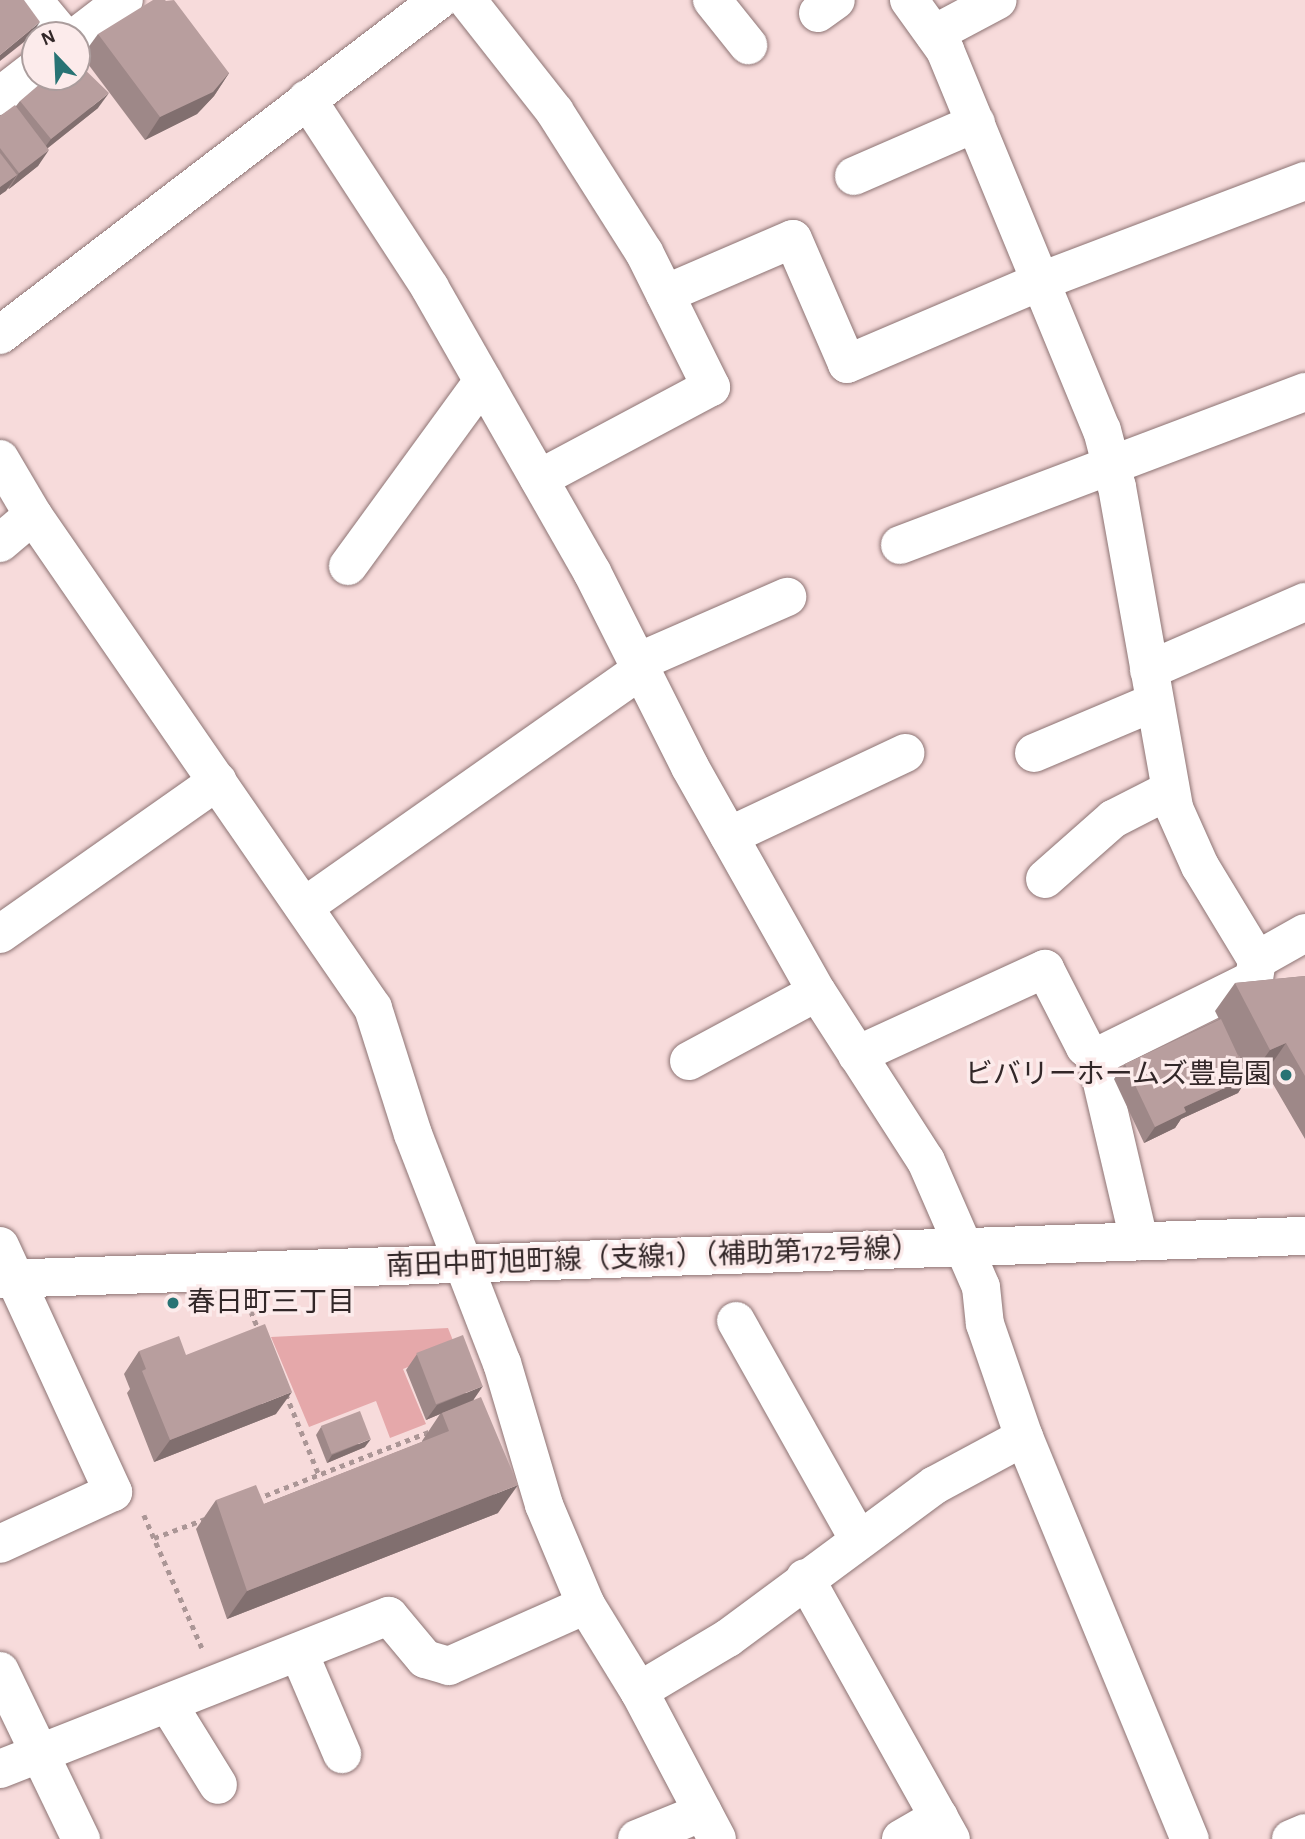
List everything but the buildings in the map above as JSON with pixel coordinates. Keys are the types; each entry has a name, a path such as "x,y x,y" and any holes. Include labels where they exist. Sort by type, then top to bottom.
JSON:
{"street":[{"path":"33,0 50,21"},
{"path":"91,25 124,0"},
{"path":"467,0 555,113 644,252 711,387 539,479"},
{"path":"712,0 748,45"},
{"path":"909,0 934,34 976,123 1044,280 1089,395 1111,467 1170,790 1200,866 1257,960 1254,979 1096,1057"},
{"path":"934,34 998,0"},
{"path":"0,335 307,99 421,5"},
{"path":"0,96 21,80"},
{"path":"307,99 430,288 539,479 729,836 817,992 926,1161 961,1248 981,1287 985,1324 1024,1437 1190,1839"},
{"path":"854,176 976,123"},
{"path":"665,294 793,239 847,364 1044,280 1305,181"},
{"path":"348,566 483,381"},
{"path":"900,545 1305,392"},
{"path":"0,460 33,515 373,1008 413,1134 502,1363 544,1505 586,1605 639,1691 710,1826 637,1839"},
{"path":"0,543 33,515"},
{"path":"305,906 640,666 787,597"},
{"path":"1034,752 1305,602"},
{"path":"729,836 905,753"},
{"path":"0,934 218,781"},
{"path":"1045,879 1113,819 1170,790"},
{"path":"1257,960 1305,933"},
{"path":"857,1055 1045,970 1085,1048 1096,1057 1139,1241"},
{"path":"689,1061 817,992"},
{"name":"南田中町旭町線（支線1）（補助第172号線）","path":"5,1268 462,1264 1305,1236"},
{"path":"0,1544 113,1492 5,1268"},
{"path":"736,1321 858,1538"},
{"path":"639,1691 728,1638 858,1538 935,1485 1024,1437"},
{"path":"805,1578 945,1828 901,1839"},
{"path":"0,1769 389,1616 425,1659 449,1665 586,1605"},
{"path":"299,1653 342,1754"},
{"path":"0,1671 42,1753 81,1839"},
{"path":"169,1704 218,1785"},
{"path":"1291,1839 1305,1833"}],"path":[{"path":"251,1311 262,1336"},
{"path":"282,1387 319,1475"},
{"path":"243,1504 441,1427"},
{"path":"138,1504 204,1652"},
{"path":"154,1538 217,1514"}],"shaded area":[{"path":"448,1328 456,1348 403,1369 426,1424 390,1438 376,1401 309,1427 271,1337"}],"place":[{"name":"ビバリーホームズ豊島園","path":"1286,1075"},
{"name":"春日町三丁目","path":"173,1303"}]}
